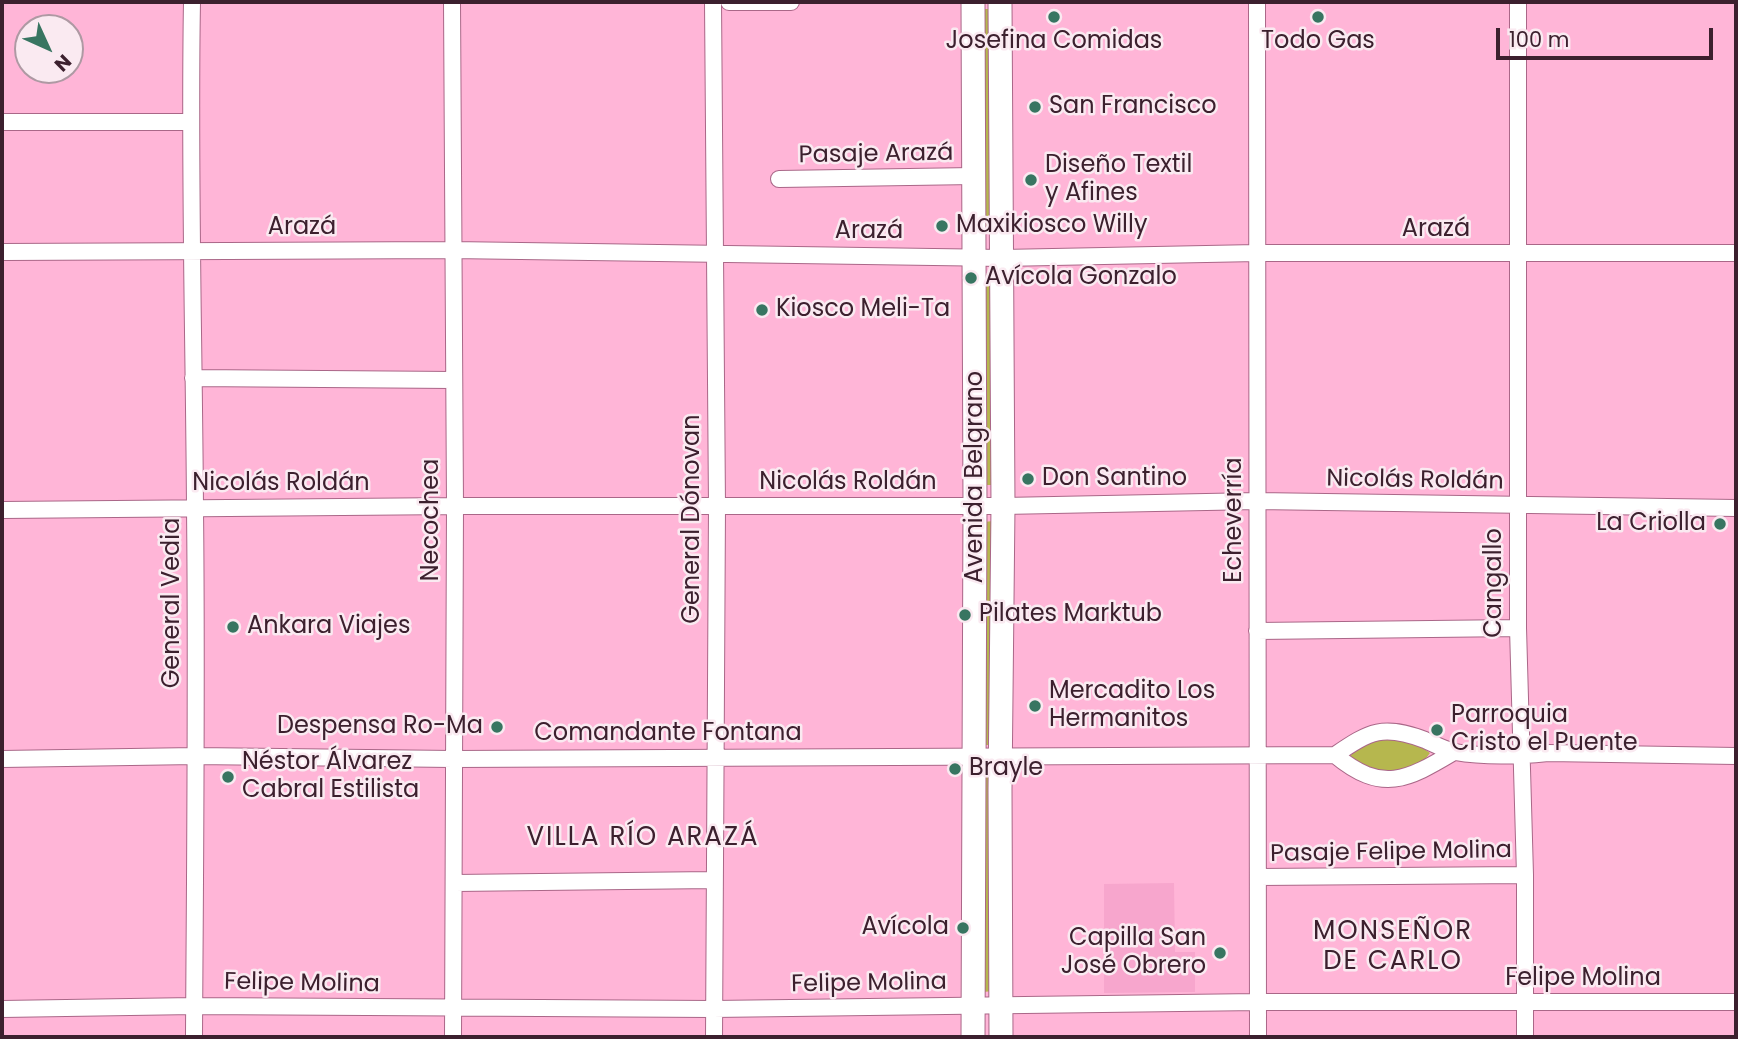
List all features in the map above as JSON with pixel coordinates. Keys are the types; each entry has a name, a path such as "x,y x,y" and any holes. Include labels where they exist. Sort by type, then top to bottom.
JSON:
{"main road":[{"name":"Avenida Belgrano","path":"973,2 973,1037"},
{"name":"Avenida Belgrano","path":"1000,2 1003,506 1001,1037"}],"street":[{"name":"General Vedia","path":"191,2 195,508 194,1037"},
{"name":"Necochea","path":"452,2 455,506 453,1037"},
{"name":"General Dónovan","path":"713,2 717,507 713,1037"},
{"path":"729,2 791,2"},
{"name":"Echeverría","path":"1257,2 1258,1037"},
{"name":"Cangallo","path":"1518,2 1518,628 1525,875 1525,1037"},
{"path":"2,122 190,122"},
{"name":"Pasaje Arazá","path":"779,179 974,176"},
{"name":"Arazá","path":"2,253 452,250 1002,258 1257,253 1736,253"},
{"path":"192,378 453,380"},
{"name":"Nicolás Roldán","path":"2,510 455,506 1003,506 1257,501 1736,508"},
{"path":"1258,631 1518,628"},
{"path":"1454,752 1420,772 1394,781 1354,771 1335,755 1362,736 1387,730 1419,738 1454,752 1521,756 1548,753 1736,756"},
{"name":"Comandante Fontana","path":"2,759 195,756 453,759 1335,755"},
{"name":"Pasaje Felipe Molina","path":"1258,877 1525,875"},
{"path":"454,883 713,880"},
{"name":"Felipe Molina","path":"2,1009 194,1006 713,1009 1258,1002 1736,1002"}],"shaded area":[{"path":"982,9 992,9 993,233 983,233"},
{"path":"990,274 991,485 979,485 979,275"},
{"path":"993,521 993,745 984,745 984,522"},
{"path":"1380,737 1413,741 1430,753 1413,768 1392,772 1369,768 1349,758 1357,747"},
{"path":"981,768 995,768 995,991 982,992"},
{"path":"1174,883 1175,952 1195,952 1195,992 1104,993 1104,884"}],"place":[{"name":"Josefina Comidas","path":"1054,17"},
{"name":"Todo Gas","path":"1318,17"},
{"name":"San Francisco","path":"1035,107"},
{"name":"Diseño Textil y Afines","path":"1031,180"},
{"name":"Maxikiosco Willy","path":"942,226"},
{"name":"Avícola Gonzalo","path":"971,278"},
{"name":"Kiosco Meli-Ta","path":"762,310"},
{"name":"Don Santino","path":"1028,479"},
{"name":"La Criolla","path":"1720,524"},
{"name":"Pilates Marktub","path":"965,615"},
{"name":"Ankara Viajes","path":"233,627"},
{"name":"Mercadito Los Hermanitos","path":"1035,706"},
{"name":"Despensa Ro-Ma","path":"497,727"},
{"name":"Parroquia Cristo el Puente","path":"1437,730"},
{"name":"Brayle","path":"955,769"},
{"name":"Néstor Álvarez Cabral Estilista","path":"228,777"},
{"name":"Avícola","path":"963,928"},
{"name":"Capilla San José Obrero","path":"1220,953"}],"district":[{"name":"VILLA RÍO ARAZÁ","path":"643,838"},
{"name":"MONSEÑOR DE CARLO","path":"1393,947"}]}
